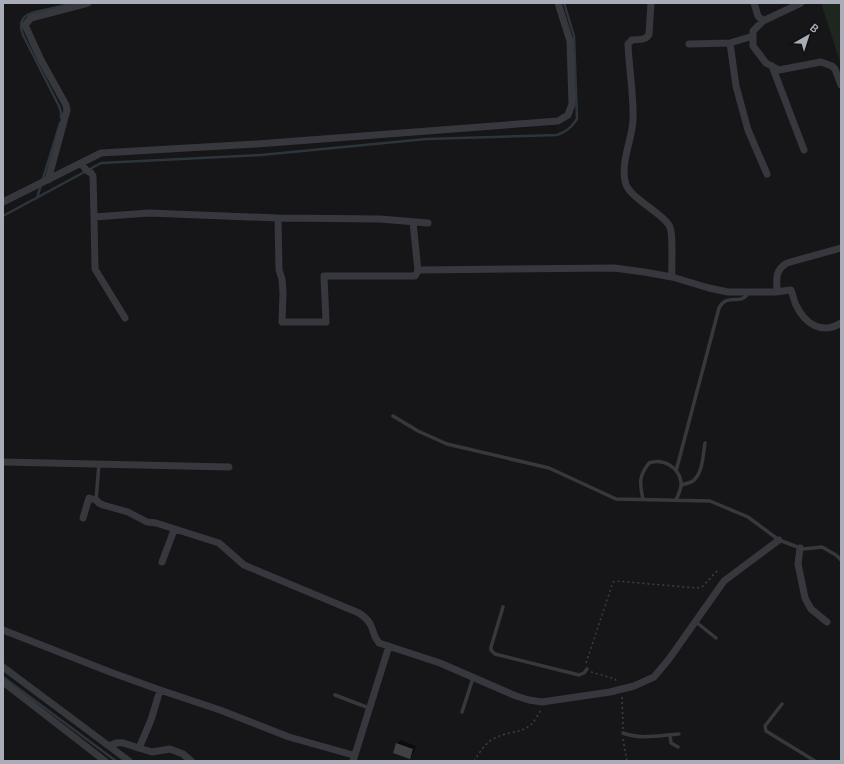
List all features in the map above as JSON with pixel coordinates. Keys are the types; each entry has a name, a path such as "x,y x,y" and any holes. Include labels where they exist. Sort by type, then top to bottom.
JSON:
{"street":[{"path":"48,180 67,110 66,105 41,60 25,24 31,18 83,3"},
{"path":"3,202 82,165 101,153 257,144 558,122 568,115 572,104 570,41 558,3"},
{"path":"651,3 649,34 645,39 632,40 628,44 633,121 625,164 625,182 635,196 669,225 671,233 672,277"},
{"path":"754,3 758,16 763,20"},
{"path":"801,3 763,20 753,31 752,46 766,63 779,70 821,62 832,66 836,69 841,85"},
{"path":"689,44 730,44 753,36"},
{"path":"730,44 736,86 748,130 767,174"},
{"path":"772,66 804,150"},
{"path":"82,165 93,176 95,269 124,318"},
{"path":"94,217 149,213 278,218 380,219 428,223"},
{"path":"278,218 279,270 282,279 283,293 282,322 326,322 324,276 415,276 418,271 413,222"},
{"path":"777,292 777,272 780,267 787,262 841,248"},
{"path":"418,271 614,268 672,277 722,291 777,292 791,290 795,304 800,313 807,321 816,327 823,329 834,327 841,323"},
{"path":"3,462 229,467"},
{"path":"83,518 88,499 96,500 100,504 128,512 142,520 219,543 244,565 359,613 368,619 372,626 374,637 379,643 440,662 473,678 529,700 545,701 622,689 634,686 654,677 669,660 724,581 779,540"},
{"path":"162,562 174,530"},
{"path":"800,548 798,564 806,598 811,609 827,622"},
{"path":"3,630 160,690 220,710 289,737 353,758 389,646"},
{"path":"3,667 129,761"},
{"path":"3,682 105,761"},
{"path":"139,748 151,720 160,690"},
{"path":"110,746 117,742 152,752 170,749 183,754 191,761"}],"lane":[{"path":"676,471 718,308 725,300 743,299 749,292"},
{"path":"393,416 418,431 447,444 549,468 616,499 710,501 748,517 779,540 803,549 822,547 836,555 841,560"},
{"path":"681,485 693,481 697,475 701,465 705,443"},
{"path":"643,500 640,483 641,475 649,463 660,461 672,466 681,481 681,490 676,500"},
{"path":"96,500 99,464"},
{"path":"503,607 491,647 491,650 495,654 579,675 584,673 586,669"},
{"path":"696,622 716,638"},
{"path":"462,712 473,678"},
{"path":"335,695 369,708"},
{"path":"782,704 765,726 766,731 815,761"},
{"path":"623,733 630,736 639,737 679,734"},
{"path":"670,735 671,743 678,747"}],"path":[{"path":"627,761 623,733 622,689 615,679 593,673 586,669 586,663 613,582 616,580 702,588 719,569"},
{"path":"474,761 487,743 493,739 528,728 537,719 545,701"}],"shaded area":[{"path":"821,3 841,3 841,65"}],"building":[{"path":"396,743 413,749 410,759 393,753"}],"waterway":[{"path":"61,118 59,106 23,35 21,22 27,15 37,11 74,3"},
{"path":"3,216 101,163 261,155 426,139 557,135 568,129 577,119 574,36 564,3"},
{"path":"37,198 60,123"},
{"path":"3,677 116,761"}]}
